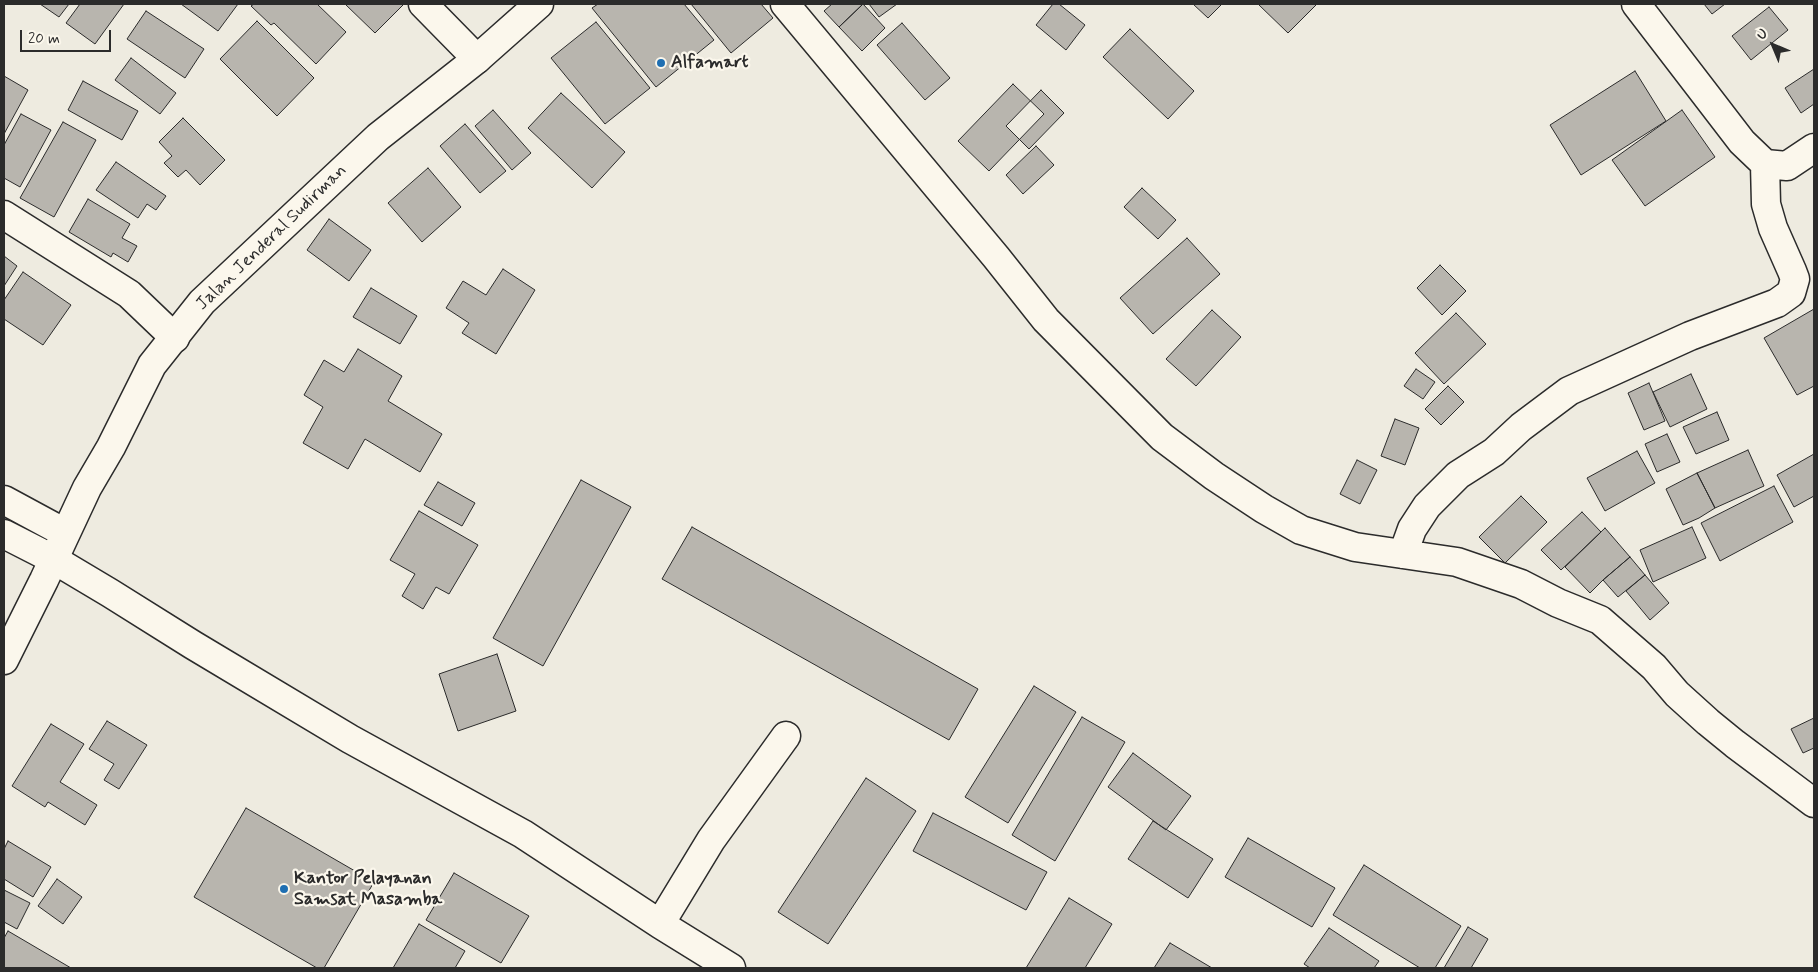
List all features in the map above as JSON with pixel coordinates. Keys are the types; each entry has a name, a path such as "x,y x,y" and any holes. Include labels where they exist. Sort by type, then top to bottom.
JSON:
{"main road":[{"path":"423,4 477,59"},
{"name":"Jalan Jenderal Sudirman","path":"4,660 86,488 111,447 152,366 202,302 378,138 477,59 538,4"},
{"path":"785,4 996,257 1046,320 1162,437 1249,500 1301,530 1355,547 1456,562 1521,584 1558,603 1600,620 1654,667 1677,694 1708,722 1734,744 1814,803"},
{"path":"1636,4 1742,142 1765,164 1787,166 1814,148"},
{"path":"1402,554 1412,529 1427,506 1458,475 1494,452 1521,427 1569,392 1690,336 1777,303 1791,292 1794,279 1792,271 1773,228 1766,204 1765,164"},
{"path":"4,215 129,294 175,338"},
{"path":"4,500 65,533"},
{"path":"4,534 53,559 350,739 522,834 731,968"},
{"path":"660,924 711,840 786,736"}],"building":[{"path":"40,4 69,4 59,17"},
{"path":"80,4 124,4 95,44 66,23"},
{"path":"181,4 238,4 218,31"},
{"path":"254,4 317,4 346,32 316,64 274,23 271,25 251,6"},
{"path":"345,4 404,4 375,33"},
{"name":"Alfamart","path":"598,4 684,4 714,40 656,87 592,8"},
{"path":"691,4 761,4 773,18 731,53"},
{"path":"832,4 863,4 839,27 824,11"},
{"path":"863,4 885,28 862,51 839,27"},
{"path":"869,4 897,4 879,17"},
{"path":"1053,4 1059,4 1085,25 1066,50 1036,25"},
{"path":"1193,4 1222,4 1208,18"},
{"path":"1258,4 1317,4 1288,33"},
{"path":"1704,4 1725,4 1712,14"},
{"path":"1769,7 1788,30 1751,60 1732,36"},
{"path":"146,11 204,49 185,78 127,39"},
{"path":"257,21 314,78 277,116 220,59"},
{"path":"596,22 650,88 605,124 551,58"},
{"path":"902,23 950,78 925,100 877,45"},
{"path":"1130,29 1194,91 1168,119 1103,57"},
{"path":"131,58 176,93 160,114 115,80"},
{"path":"1814,69 1814,104 1801,113 1785,88"},
{"path":"1635,71 1666,121 1581,175 1550,125"},
{"path":"4,76 28,90 4,134"},
{"path":"83,81 138,111 122,140 68,110"},
{"path":"1013,84 1044,114 989,171 958,141"},
{"path":"1041,90 1064,113 1029,149 1006,126"},
{"path":"561,93 625,152 592,188 528,128"},
{"path":"493,110 531,153 512,170 475,126"},
{"path":"1682,110 1715,157 1645,206 1612,160"},
{"path":"21,114 51,130 20,187 4,178 4,145"},
{"path":"183,118 225,160 200,185 186,170 178,177 164,163 172,156 159,142"},
{"path":"63,122 96,140 54,217 20,198"},
{"path":"465,124 506,171 480,193 440,146"},
{"path":"1036,146 1054,165 1023,194 1006,175"},
{"path":"116,162 166,196 156,210 147,204 138,218 96,190"},
{"path":"428,168 461,207 422,242 388,203"},
{"path":"1142,188 1176,220 1158,239 1124,207"},
{"path":"88,199 130,224 122,238 137,246 128,262 113,253 111,257 69,232"},
{"path":"329,219 371,250 349,281 307,250"},
{"path":"1187,238 1220,274 1153,334 1120,298"},
{"path":"4,256 17,266 4,286"},
{"path":"1440,265 1466,291 1442,315 1417,288"},
{"path":"503,269 535,290 496,354 462,333 469,323 446,308 463,281 486,295"},
{"path":"23,272 71,305 43,345 4,319 4,300"},
{"path":"371,288 417,316 400,344 353,317"},
{"path":"1814,309 1814,386 1797,395 1764,338"},
{"path":"1212,310 1241,337 1196,386 1166,359"},
{"path":"1456,313 1486,344 1444,384 1415,353"},
{"path":"358,349 402,376 388,401 442,434 420,472 365,439 348,469 303,443 323,407 304,395 324,360 344,372"},
{"path":"1416,369 1435,382 1423,399 1404,386"},
{"path":"1691,374 1707,409 1670,427 1653,392"},
{"path":"1649,383 1665,421 1644,430 1628,393"},
{"path":"1448,386 1464,402 1441,425 1425,409"},
{"path":"1717,412 1729,440 1696,454 1683,427"},
{"path":"1395,419 1419,428 1405,465 1381,456"},
{"path":"1667,434 1680,462 1657,472 1645,444"},
{"path":"1748,450 1764,486 1715,508 1697,473"},
{"path":"1637,451 1655,483 1605,511 1587,478"},
{"path":"1814,454 1814,496 1794,507 1777,475"},
{"path":"1357,460 1377,470 1360,504 1340,494"},
{"path":"1697,473 1715,508 1683,525 1666,489"},
{"path":"581,480 631,507 543,666 493,638"},
{"path":"438,482 475,503 462,526 424,505"},
{"path":"1774,486 1793,522 1720,561 1701,523"},
{"path":"1521,496 1547,522 1505,563 1479,537"},
{"path":"419,511 478,545 449,594 436,587 423,609 402,596 415,574 390,560"},
{"path":"1582,512 1601,532 1561,570 1541,550"},
{"path":"692,527 978,689 949,740 662,579"},
{"path":"1692,527 1706,558 1653,582 1640,550"},
{"path":"1605,528 1630,557 1590,593 1565,567"},
{"path":"1630,557 1645,575 1618,597 1603,580"},
{"path":"1645,575 1669,603 1650,620 1626,591"},
{"path":"497,654 516,711 458,731 439,674"},
{"path":"1034,686 1076,712 1008,823 965,797"},
{"path":"1082,717 1125,742 1055,861 1012,835"},
{"path":"1814,718 1814,748 1803,753 1791,729"},
{"path":"107,721 147,745 119,789 104,780 114,764 89,749"},
{"path":"51,724 84,744 60,782 97,805 85,825 48,802 45,807 12,786"},
{"path":"1133,753 1191,796 1166,830 1108,787"},
{"path":"866,778 916,811 828,944 778,912"},
{"name":"Kantor Pelayanan Samsat Masamba","path":"246,808 374,882 324,968 317,968 194,897"},
{"path":"933,813 1047,872 1026,910 913,851"},
{"path":"1153,821 1213,859 1188,898 1128,859"},
{"path":"1248,838 1335,888 1312,927 1225,877"},
{"path":"8,841 51,867 33,897 4,879 4,849"},
{"path":"1364,865 1461,926 1435,968 1420,968 1333,915"},
{"path":"454,873 529,916 501,963 426,920"},
{"path":"57,879 82,897 63,924 38,906"},
{"path":"4,890 30,903 17,929 4,922"},
{"path":"1069,898 1112,924 1085,968 1026,968"},
{"path":"419,924 465,951 455,968 393,968"},
{"path":"1468,927 1488,939 1471,968 1444,968"},
{"path":"1329,928 1379,961 1374,968 1310,968 1304,964"},
{"path":"8,931 71,968 4,968 4,938"},
{"path":"1170,943 1212,968 1154,968"}],"place":[{"name":"Alfamart","path":"661,63"},
{"name":"Kantor Pelayanan Samsat Masamba","path":"284,889"}]}
